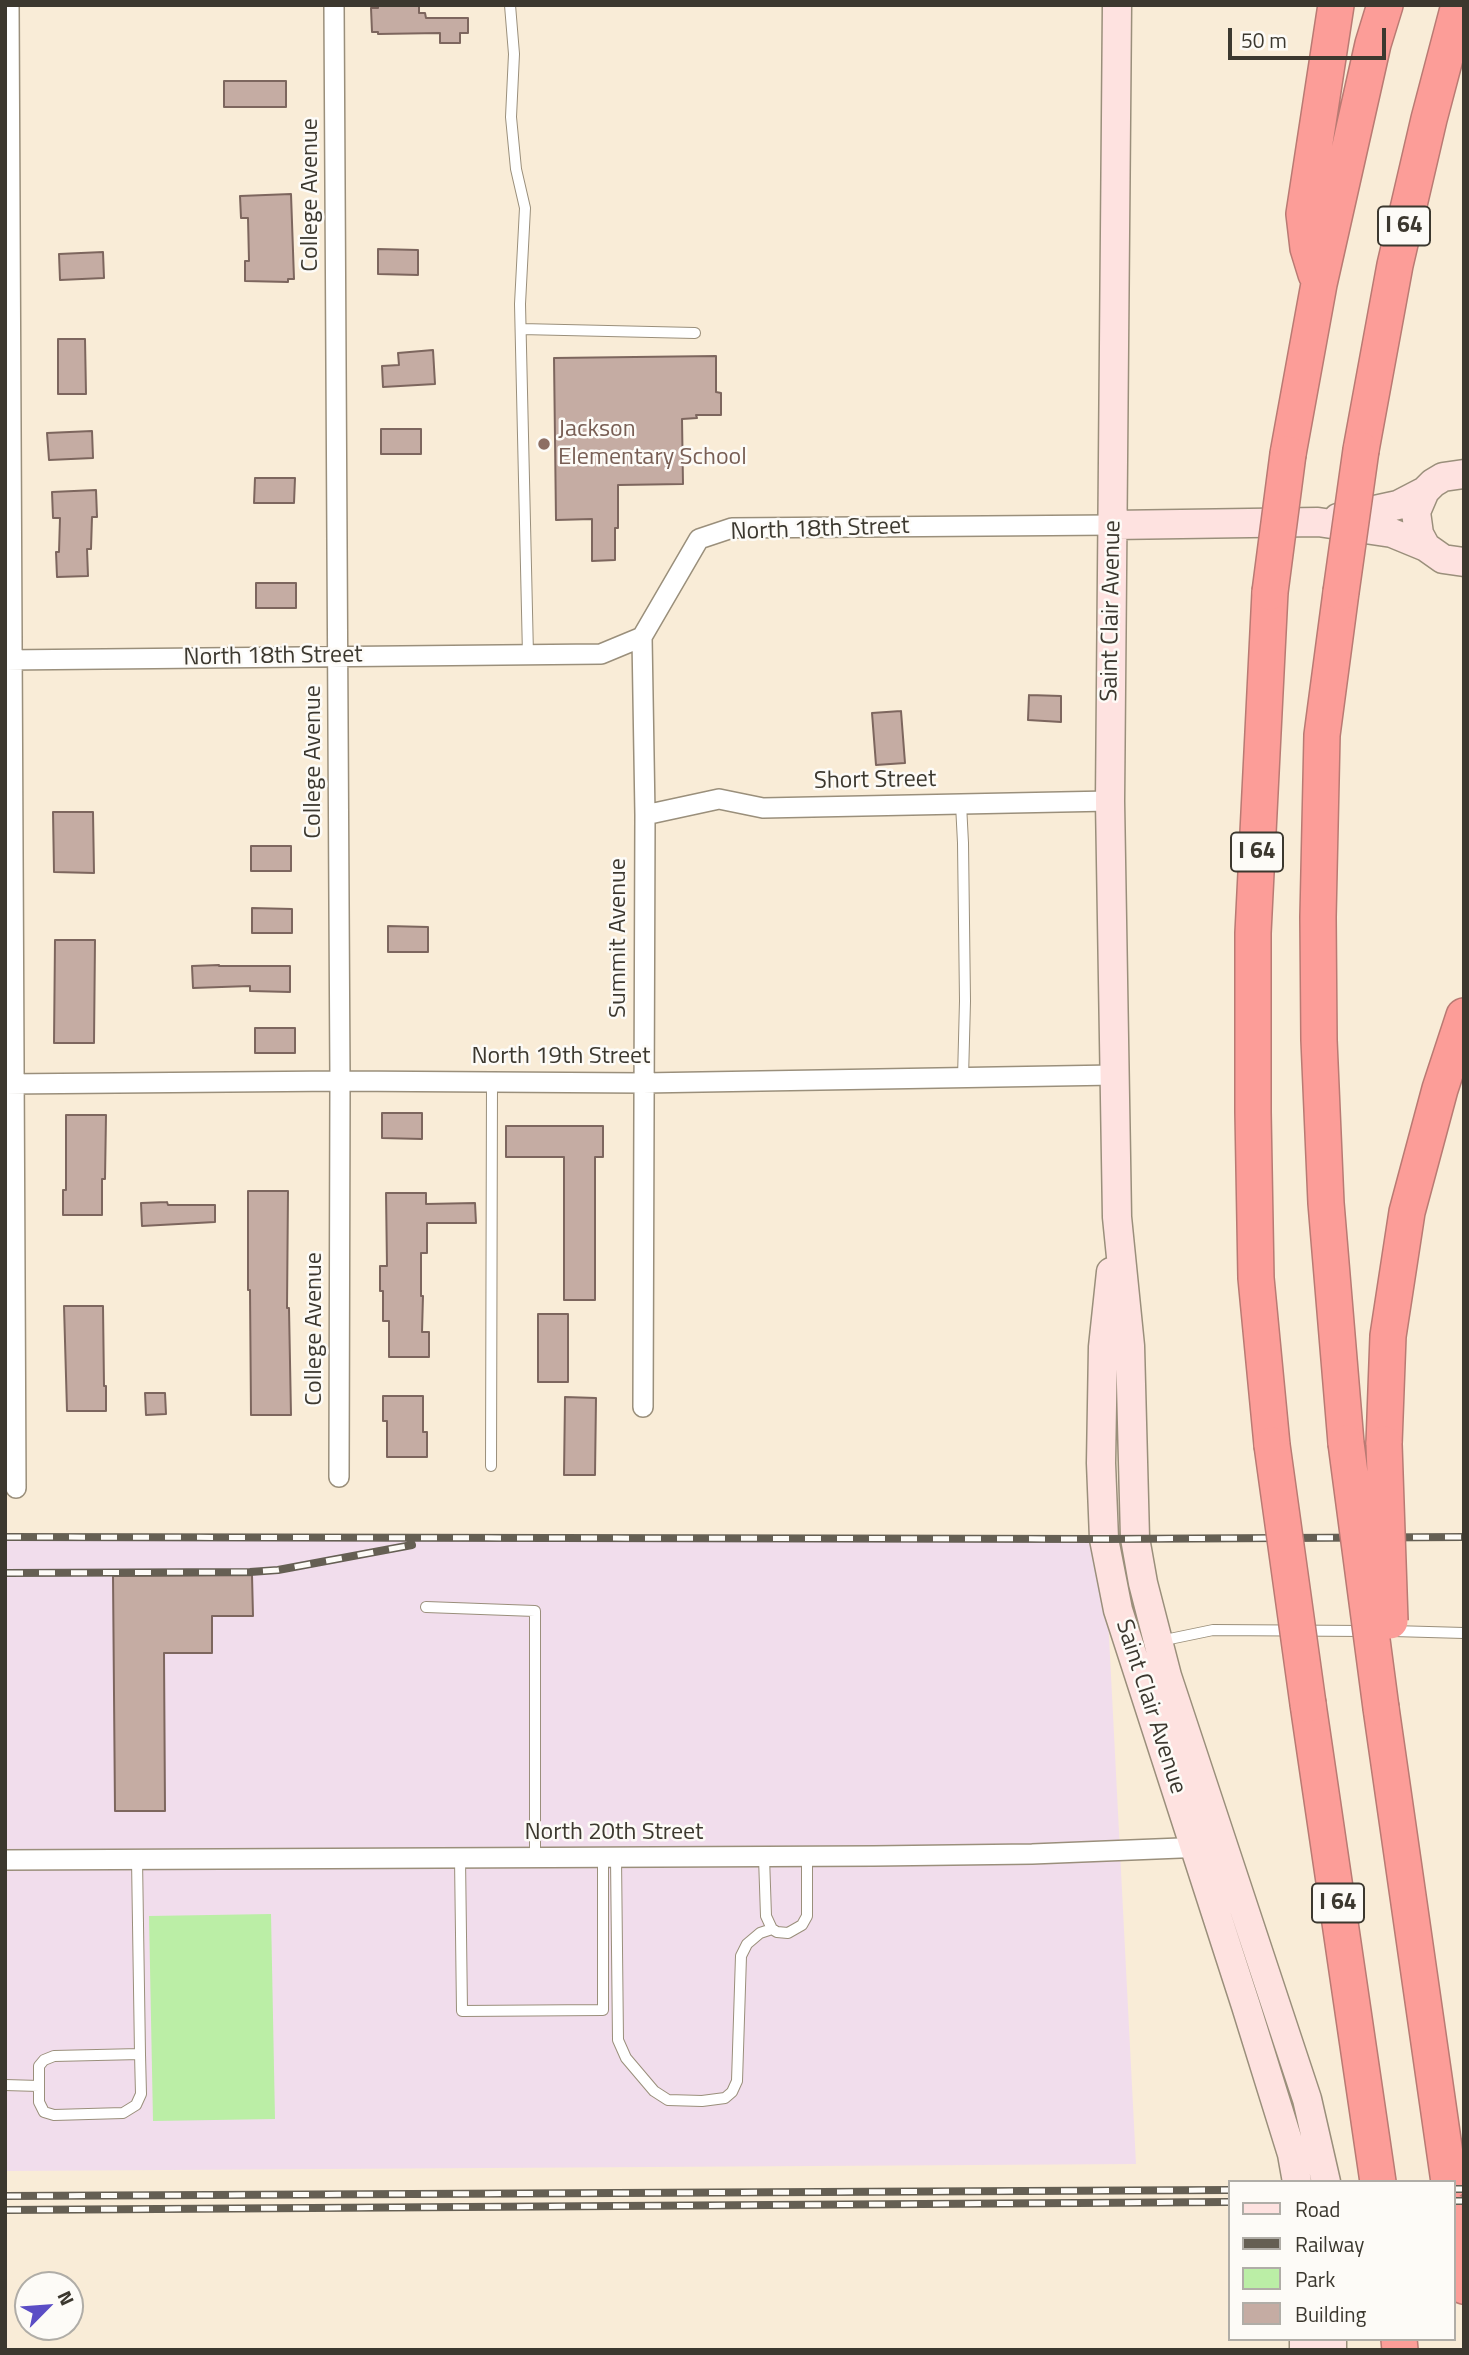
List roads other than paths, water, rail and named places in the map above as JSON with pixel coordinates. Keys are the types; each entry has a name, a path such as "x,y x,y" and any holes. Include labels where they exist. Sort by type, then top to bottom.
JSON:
{"highway":[{"path":"1319,284 1308,248 1304,214 1336,5"},
{"name":"I 64","path":"1378,2180 1272,1445 1256,1278 1253,933 1270,592 1288,454 1319,284 1373,44 1385,5"},
{"name":"I 64","path":"1449,2180 1346,1443 1326,1203 1319,1040 1318,917 1322,735 1361,450 1395,265 1459,5"},
{"path":"1381,1708 1390,1625 1384,1444 1388,1336 1407,1212 1440,1089 1464,1016"},
{"path":"1455,2226 1463,2278"}],"main road":[{"name":"Saint Clair Avenue","path":"1117,5 1110,801 1117,1217 1130,1346 1135,1538 1143,1642 1209,1846 1292,2154 1297,2180"},
{"name":"North 18th Street","path":"1318,522 1398,505 1425,491 1443,477 1464,474"},
{"path":"1425,491 1416,512 1416,523 1426,547"},
{"name":"North 18th Street","path":"1113,525 1318,522 1392,533 1426,547 1443,559 1464,562"},
{"name":"Saint Clair Avenue","path":"1209,1846 1307,2099 1326,2180"}],"street":[{"path":"9,5 9,1084 16,1488"},
{"name":"College Avenue","path":"334,5 340,1081 339,1477"},
{"name":"North 18th Street","path":"9,660 601,654 642,637 699,539 732,528 1113,525"},
{"name":"Summit Avenue","path":"642,637 645,815 643,1407"},
{"name":"Short Street","path":"645,815 719,799 763,808 1110,801"},
{"name":"North 19th Street","path":"9,1084 340,1081 643,1083 1115,1075"},
{"name":"North 20th Street","path":"5,1860 807,1857 1032,1854 1209,1846"}],"lane":[{"path":"510,5 514,54 511,117 516,169 525,208 521,329 528,655"},
{"path":"521,329 695,334"},
{"path":"961,804 965,1001 963,1078"},
{"path":"491,1465 492,1082"},
{"path":"426,1607 535,1611 535,1858"},
{"path":"1143,1642 1213,1630 1464,1633"},
{"path":"764,1857 766,1916 772,1929 777,1932 795,1930 807,1916 807,1857"},
{"path":"460,1858 462,2011 603,2010 609,1858"},
{"path":"609,1858 618,2040 626,2059 654,2091 668,2100 702,2101 725,2098 732,2092 737,2081 741,1956 753,1938 772,1929"},
{"path":"137,1860 141,2094 136,2105 123,2113 54,2115 44,2112 39,2102 38,2066 44,2060 54,2056 140,2054"},
{"path":"5,2085 39,2086"}],"railway":[{"path":"5,1537 1464,1537"},
{"path":"7,1573 250,1572 278,1570 412,1545"},
{"path":"1455,2189 1464,2189"},
{"path":"5,2196 1228,2190"},
{"path":"1455,2201 1464,2201"},
{"path":"5,2210 1228,2202"}],"place":[{"name":"Jackson Elementary School","path":"544,444"}]}
